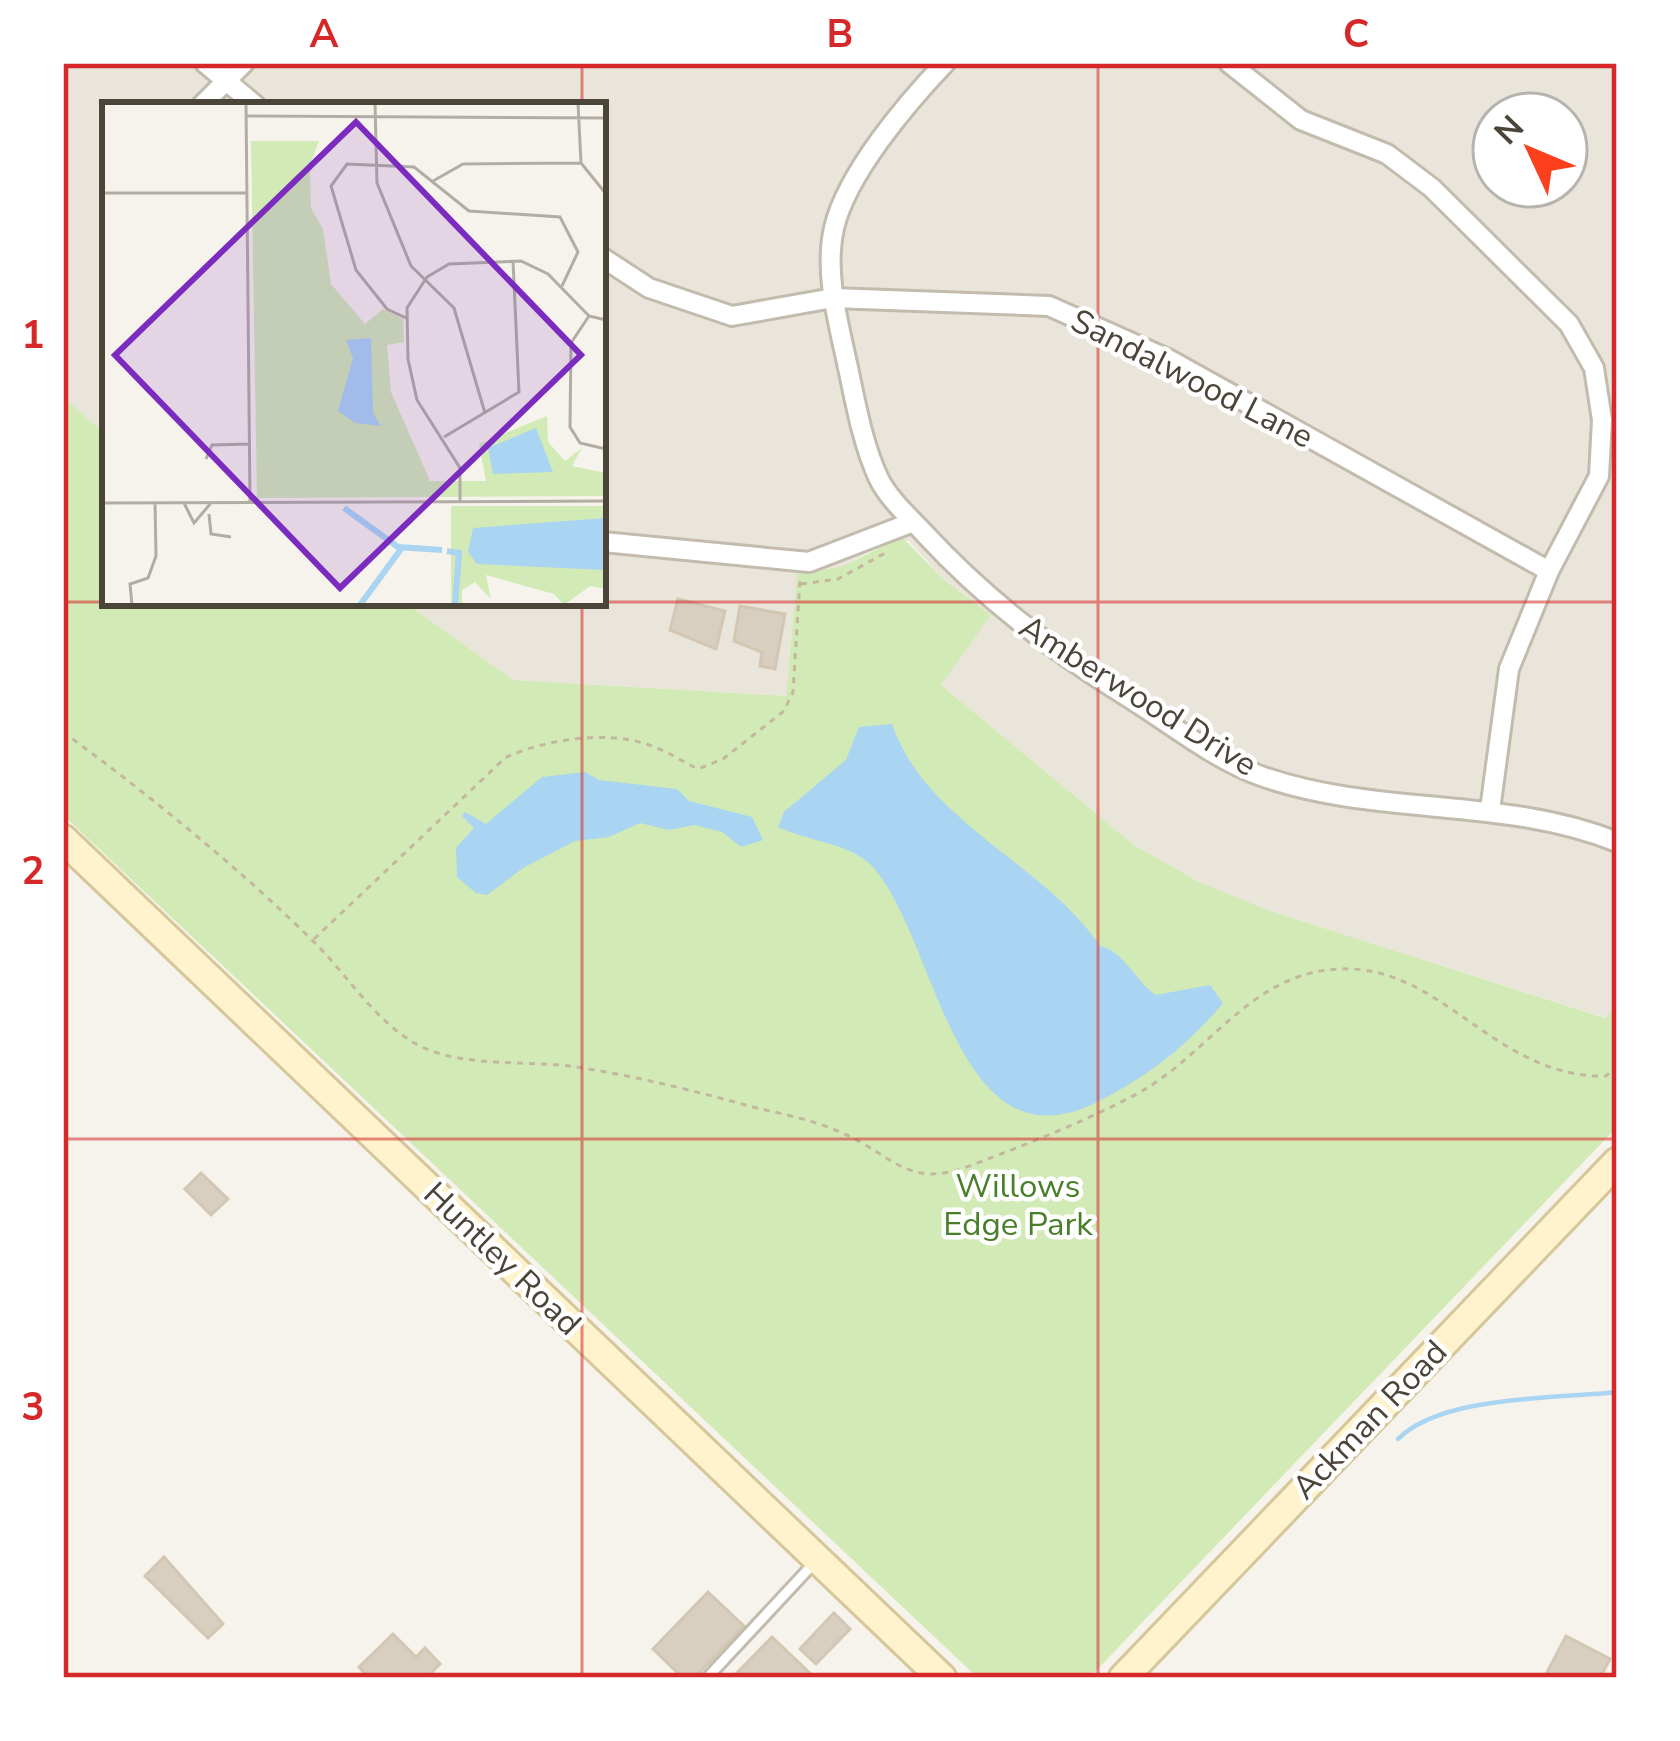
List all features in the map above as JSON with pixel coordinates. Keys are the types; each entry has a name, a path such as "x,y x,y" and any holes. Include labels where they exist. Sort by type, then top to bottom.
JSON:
{"street":[{"path":"205,63 251,102"},
{"path":"205,102 244,63"},
{"name":"Amberwood Drive","path":"945,63 912,97 864,166 834,228 833,298 856,407 879,480 913,522 979,592 1071,662 1258,775 1349,799 1490,810 1577,826 1617,842"},
{"path":"1229,63 1301,120 1387,154 1432,188 1569,324 1594,368 1602,420 1599,476 1549,571 1509,669 1490,810"},
{"name":"Sandalwood Lane","path":"606,260 650,288 732,316 833,298 1048,306 1170,360 1549,571"},
{"path":"606,542 801,562 913,522"},
{"name":"Huntley Road","path":"63,839 942,1678"},
{"name":"Ackman Road","path":"1123,1678 1617,1162"}],"lane":[{"path":"706,1678 817,1559"}],"path":[{"path":"800,584 838,579 888,552"},
{"path":"313,940 505,758 530,746 604,739 644,742 698,769 723,759 784,711 793,692 801,562"},
{"path":"63,732 313,940 411,1042 458,1057 574,1066 755,1107 842,1132 888,1163 927,1176 968,1167 1131,1097 1167,1076 1268,986 1312,973 1355,969 1415,987 1495,1043 1571,1076 1606,1076 1617,1066"}],"shaded area":[{"path":"63,63 1617,63 1617,1006 1606,1018 1268,910 1199,882 1134,845 940,684 991,615 944,580 909,541 888,541 843,566 797,574 786,696 513,680 410,606 606,606 606,102 102,102 102,431 63,396"}],"green space":[{"name":"Willows Edge Park","path":"63,396 102,431 102,606 410,606 513,680 786,696 797,574 843,566 902,537 944,580 991,615 941,685 1134,845 1199,882 1268,910 1605,1018 1617,1006 1617,1127 1089,1678 978,1678 63,815"}],"water":[{"path":"892,724 908,758 931,788 1049,890 1100,946 1116,954 1156,995 1210,985 1223,1003 1195,1034 1164,1061 1093,1104 1046,1116 1009,1104 979,1076 954,1036 894,898 871,865 851,852 778,827 784,812 846,760 859,727"},
{"path":"585,772 599,780 677,789 689,801 752,817 763,840 741,847 722,832 694,825 669,830 640,823 609,837 575,841 523,868 487,895 476,893 457,877 456,848 474,828 462,816 465,812 486,824 542,777"}],"building":[{"path":"678,599 725,611 716,649 670,630"},
{"path":"740,606 785,614 775,669 760,666 762,652 734,641"},
{"path":"201,1173 228,1199 211,1215 185,1189"},
{"path":"164,1557 223,1624 208,1638 145,1576"},
{"path":"708,1592 744,1626 694,1678 683,1678 653,1649"},
{"path":"834,1613 850,1629 816,1664 800,1649"},
{"path":"393,1634 416,1657 425,1648 440,1664 426,1678 369,1678 359,1667"},
{"path":"1566,1636 1610,1659 1600,1678 1544,1678"},
{"path":"772,1637 815,1678 732,1678"}],"waterway":[{"path":"1398,1439 1442,1414 1470,1407 1617,1392"}]}
